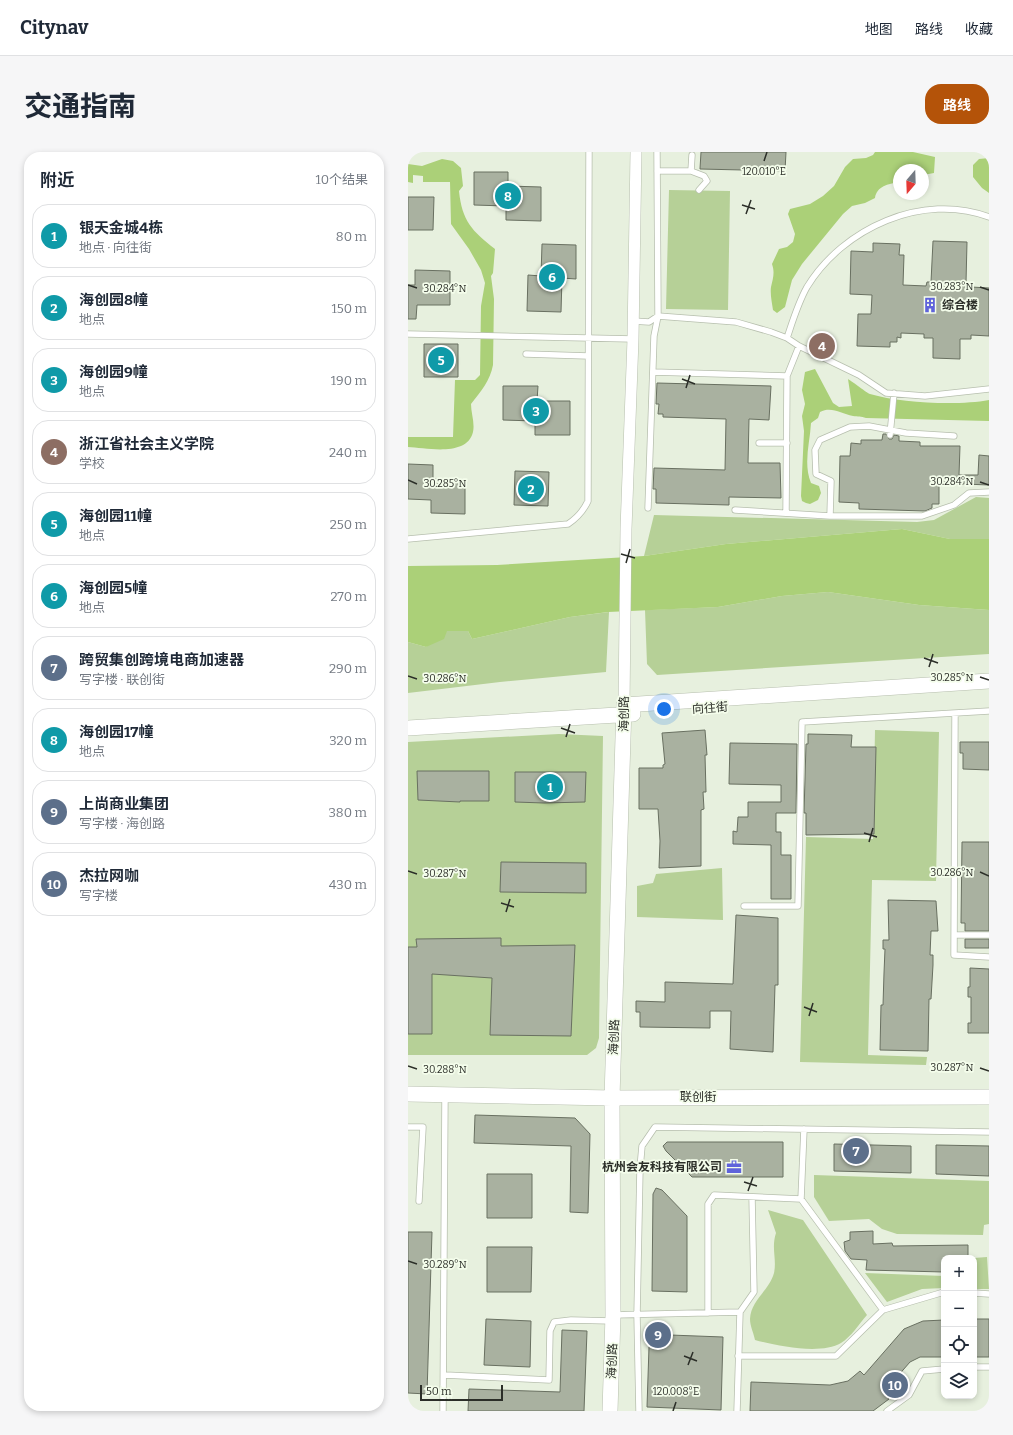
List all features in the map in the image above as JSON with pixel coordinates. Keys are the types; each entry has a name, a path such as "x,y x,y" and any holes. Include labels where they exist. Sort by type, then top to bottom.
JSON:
{"street":[{"name":"海创路","path":"610,1411 613,1318 612,1098 624,710 626,530 633,339 636,152"},
{"name":"向往街","path":"408,728 989,681"},
{"name":"向往街","path":"624,710 989,689"},
{"name":"联创街","path":"408,1094 612,1098 989,1097"}],"lane":[{"path":"408,539 568,524 577,518 585,509 588,501 589,152"},
{"path":"648,508 652,372 654,336 658,316 657,152"},
{"path":"691,171 692,155"},
{"path":"657,171 691,171 704,176 706,182 699,190"},
{"path":"787,338 795,310 808,286 824,265 849,240 867,230 903,214 928,210 968,211 989,217"},
{"path":"633,321 649,322 658,316 736,322 787,338 799,346 859,375 886,393 893,395 925,396 989,390"},
{"path":"408,334 633,339"},
{"path":"786,513 787,376 799,346"},
{"path":"526,354 588,356"},
{"path":"652,372 787,376"},
{"path":"891,429 893,395"},
{"path":"830,516 831,481 816,474 814,450 820,440 850,427 869,426 906,433 954,436"},
{"path":"759,443 787,443"},
{"path":"735,510 830,516 922,516 954,505 969,493 989,492"},
{"path":"744,906 798,906 802,722 989,711"},
{"path":"955,713 954,955 989,957"},
{"path":"954,935 989,936"},
{"path":"444,1095 444,1411"},
{"path":"408,1126 423,1127 419,1201"},
{"path":"639,1411 637,1315 642,1146 655,1127 989,1132"},
{"path":"804,1129 800,1199 883,1310"},
{"path":"708,1313 708,1204 714,1195 800,1199"},
{"path":"737,1411 740,1312 754,1292 752,1197"},
{"path":"738,1356 836,1356 883,1310 941,1293"},
{"path":"977,1293 989,1294"},
{"path":"445,1375 549,1380 550,1331 554,1322 637,1315 740,1312"},
{"path":"977,1368 989,1367"},
{"path":"887,1411 909,1395 922,1371 941,1369"}],"shaded area":[{"path":"875,152 913,152 935,157 934,173 929,174 929,164 893,164 893,184 881,188 876,194 875,198 865,203 852,206 843,214 802,264 792,280 785,307 777,313 773,310 771,296 774,273 772,264 779,249 787,247 793,242 795,234 788,214 790,209 810,204 823,196 834,186 845,167 853,159 866,158 873,155"},
{"path":"989,158 989,193 982,188 973,177 973,165 979,159"},
{"path":"442,159 453,161 461,168 463,186 459,191 460,201 466,218 474,231 495,249 493,273 491,276 494,299 493,365 492,371 482,390 471,404 473,432 469,440 463,445 455,448 435,449 408,447 408,437 453,437 455,380 475,380 480,375 481,306 485,283 481,270 469,249 451,224 450,182 423,182 423,176 413,175 413,183 408,182 408,164 422,166"},
{"path":"669,190 730,191 728,310 666,309"},
{"path":"815,369 833,403 839,407 852,406 848,379 870,394 897,400 929,403 961,403 989,400 989,421 866,418 833,410 824,410 820,412 818,418 811,423 807,460 807,468 811,483 819,486 821,493 818,500 810,504 806,503 802,501 801,496 804,431 802,416 805,404 802,390 805,372"},
{"path":"976,497 989,498 989,539 950,539 902,529 726,544 644,556 654,515 917,522 934,520"},
{"path":"902,529 950,539 989,539 989,610 919,605 828,592 782,596 718,607 608,612 570,617 472,639 468,631 447,631 444,639 426,647 408,642 408,566 497,565 644,556 726,544"},
{"path":"828,592 919,605 989,610 989,654 657,675 647,664 645,610 718,607 782,596"},
{"path":"609,612 606,672 500,682 408,693 408,642 426,647 446,631 468,631 472,639 570,617"},
{"path":"875,730 939,732 936,881 872,880 868,1055 927,1057 926,1065 800,1062 806,837 873,839"},
{"path":"559,734 603,736 599,1038 596,1048 587,1055 408,1055 408,742"},
{"path":"722,868 723,920 637,917 637,886 653,883 656,874"},
{"path":"814,1175 989,1181 989,1224 984,1225 983,1235 897,1234 882,1229 869,1219 829,1221 814,1197"},
{"path":"768,1210 803,1220 867,1315 852,1334 841,1343 832,1347 811,1349 787,1347 755,1340 750,1322 751,1312 753,1306 772,1279 775,1268 774,1244 776,1233"},
{"path":"987,1257 989,1289 977,1289 977,1258"},
{"path":"865,1273 941,1276 941,1288 922,1289 887,1302"}],"building":[{"path":"701,152 786,152 785,171 700,169"},
{"path":"474,172 508,172 508,186 541,187 541,221 506,220 506,206 474,205"},
{"path":"408,197 434,197 433,230 408,230"},
{"name":"综合楼","path":"933,241 967,242 966,283 971,283 971,287 989,288 989,336 971,335 971,339 960,339 960,359 933,358 933,338 924,338 924,334 901,333 901,338 897,337 897,342 890,342 890,347 857,346 858,314 871,314 872,295 850,294 851,251 873,252 873,243 900,244 899,255 904,255 903,285 926,286 927,282 931,282"},
{"path":"542,244 576,245 576,279 562,278 561,312 527,311 528,275 541,276"},
{"path":"415,270 450,271 450,305 417,305 416,319 408,319 408,285 415,285"},
{"path":"424,344 458,344 458,377 424,377"},
{"path":"657,383 771,386 769,420 749,419 748,463 780,463 781,498 729,497 729,505 656,503 656,489 653,489 654,468 725,470 726,419 663,417 663,414 658,414 659,404 656,404"},
{"path":"503,386 538,386 537,401 570,401 570,435 535,435 535,421 503,420"},
{"path":"883,434 886,434 889,439 892,439 894,435 899,436 899,441 920,442 920,446 960,446 959,475 978,475 979,455 989,456 989,485 939,483 939,504 932,504 932,508 925,511 859,509 859,503 839,502 840,456 850,456 851,443 861,444 861,440 882,440"},
{"path":"408,464 433,465 433,479 465,480 465,514 431,513 431,500 408,499"},
{"path":"515,471 549,472 548,506 514,505"},
{"path":"705,730 707,755 705,755 706,792 703,792 704,809 701,810 701,866 659,868 660,841 658,809 639,809 639,768 663,768 663,765 665,764 662,733"},
{"path":"808,734 852,735 851,747 876,747 874,834 806,835 806,813 804,813 806,744 808,744"},
{"path":"960,742 989,742 989,770 963,769 963,753 960,753"},
{"path":"730,743 797,744 796,813 776,813 776,832 781,832 781,855 791,855 791,899 771,899 771,845 733,844 733,831 737,832 738,817 748,817 748,802 781,802 781,785 729,784"},
{"path":"417,771 489,771 489,801 460,802 418,800"},
{"path":"515,772 586,772 585,802 515,802"},
{"path":"962,842 989,842 989,931 965,931 965,923 961,923"},
{"path":"501,862 586,863 586,893 500,892"},
{"path":"888,900 936,901 938,931 931,931 930,955 933,955 933,965 931,999 929,999 928,1051 880,1050 881,1005 883,1005 885,949 883,949 883,940 889,940"},
{"path":"736,915 778,918 778,985 775,985 773,1052 730,1049 731,1011 710,1011 710,1028 640,1027 640,1012 636,1012 636,1001 665,1002 665,982 733,984"},
{"path":"501,938 501,946 575,945 571,1036 490,1035 492,978 432,974 432,1034 408,1034 408,947 417,947 416,939"},
{"path":"965,939 989,939 989,948 965,948"},
{"path":"970,968 989,969 989,1033 968,1033 968,1023 971,1023 971,997 968,997 968,987 970,987"},
{"path":"475,1115 575,1118 590,1134 588,1213 570,1212 571,1146 474,1143"},
{"path":"667,1142 783,1142 783,1177 692,1177 666,1151 663,1146"},
{"path":"834,1144 911,1146 911,1173 834,1171"},
{"path":"936,1145 989,1146 989,1176 936,1174"},
{"path":"487,1174 532,1174 532,1218 487,1218"},
{"path":"656,1188 662,1190 687,1216 687,1292 652,1291 653,1194"},
{"path":"873,1231 873,1244 892,1243 893,1246 968,1245 968,1255 941,1255 941,1272 866,1270 867,1260 851,1259 845,1251 844,1242 850,1240 850,1232"},
{"path":"408,1232 432,1232 427,1394 408,1393"},
{"path":"487,1247 532,1247 531,1292 487,1292"},
{"path":"486,1319 531,1321 530,1367 484,1365"},
{"path":"977,1319 989,1319 989,1357 977,1357"},
{"path":"941,1320 941,1357 920,1357 910,1362 883,1393 889,1399 873,1411 750,1411 751,1382 830,1385 848,1381 860,1371 864,1375 904,1329 923,1321"},
{"path":"562,1330 587,1331 584,1411 468,1411 469,1389 560,1392"},
{"path":"670,1335 723,1337 721,1410 647,1407 649,1347 662,1348"}],"place":[{"name":"海创园17幢","path":"508,196"},
{"name":"海创园5幢","path":"552,277"},
{"name":"综合楼","path":"930,305"},
{"name":"浙江省社会主义学院","path":"822,346"},
{"name":"海创园11幢","path":"441,360"},
{"name":"海创园9幢","path":"536,411"},
{"name":"海创园8幢","path":"531,489"},
{"name":"银天金城4栋","path":"550,787"},
{"name":"跨贸集创跨境电商加速器","path":"856,1151"},
{"name":"杭州会友科技有限公司","path":"734,1167"},
{"name":"上尚商业集团","path":"658,1335"},
{"name":"杰拉网咖","path":"895,1385"}]}
